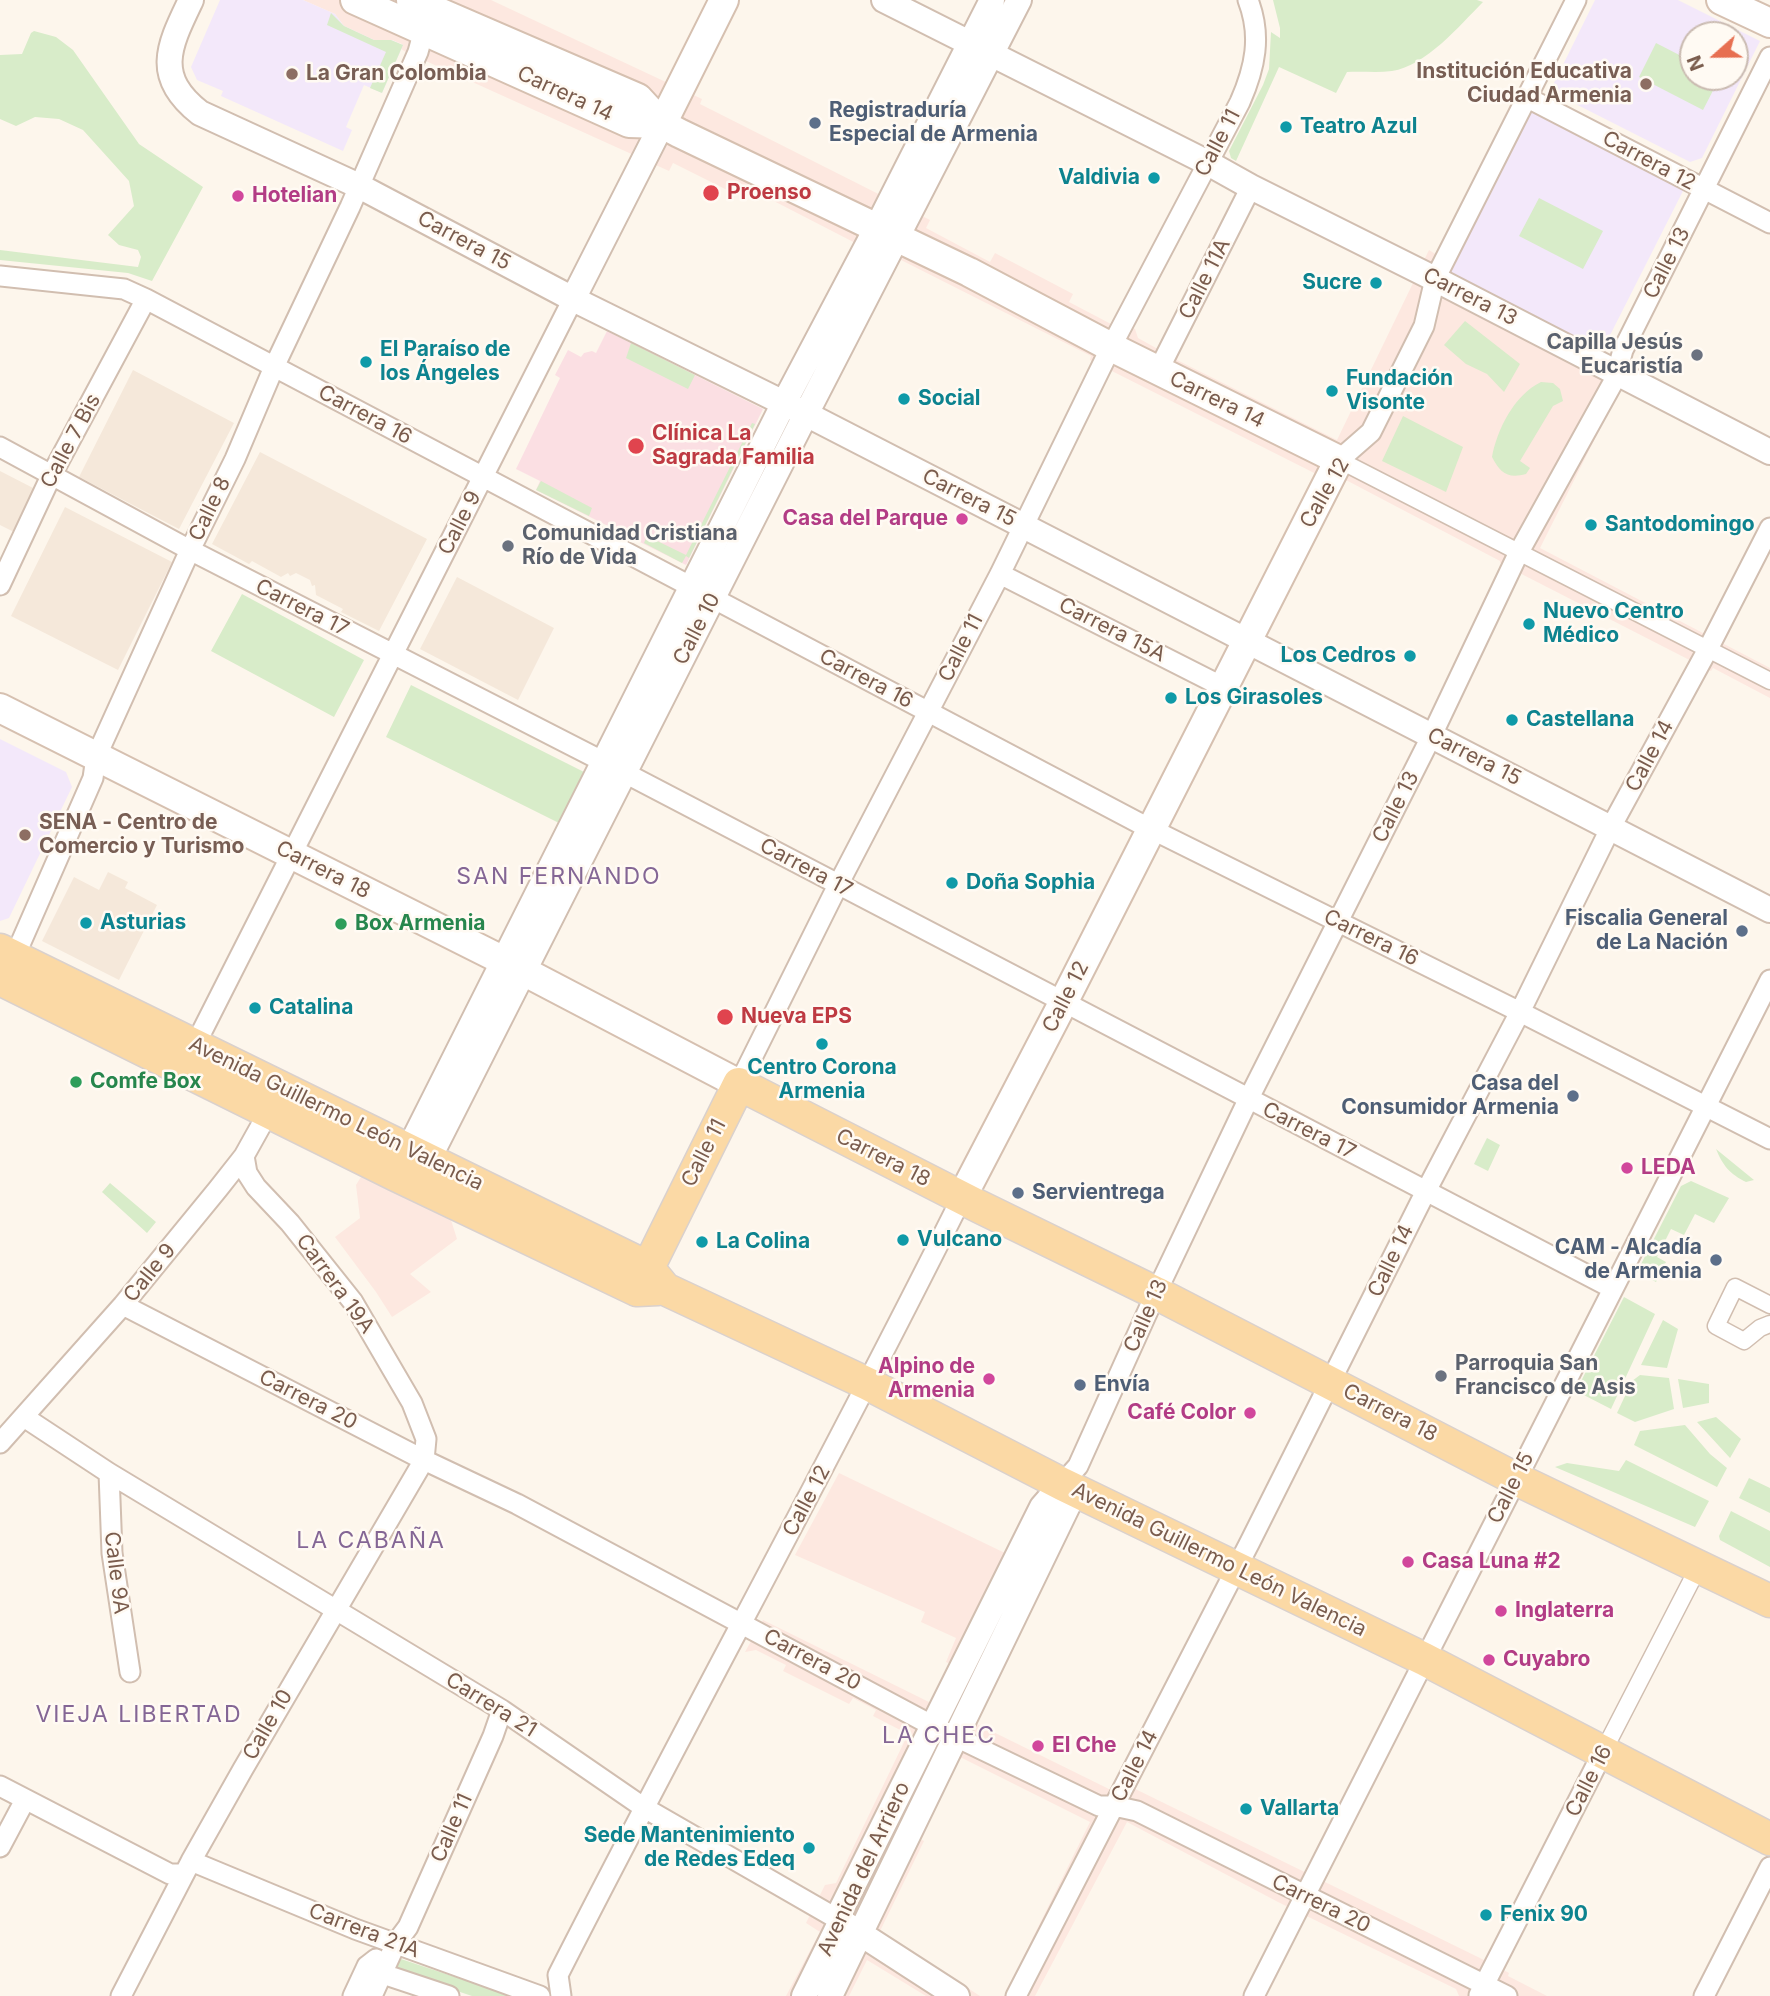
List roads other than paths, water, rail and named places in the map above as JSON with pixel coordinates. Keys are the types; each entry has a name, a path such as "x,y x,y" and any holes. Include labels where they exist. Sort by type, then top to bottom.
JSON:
{"main road":[{"name":"Carrera 14","path":"355,0 426,10 629,124 662,124 887,232 1339,460"},
{"name":"Calle 9","path":"662,124 724,0"},
{"path":"1721,0 1770,23"},
{"name":"Calle 12","path":"962,1197 1339,460"},
{"name":"Carrera 18","path":"0,708 514,966 738,1084 1156,1293 1516,1479 1770,1601"},
{"name":"Avenida Guillermo León Valencia","path":"4,971 195,1045 275,1100"},
{"name":"Avenida Guillermo León Valencia","path":"4,971 649,1282 868,1384 1069,1487 1424,1659 1770,1839"},
{"name":"Calle 11","path":"649,1282 738,1084"}],"street":[{"name":"Carrera 15","path":"191,0 172,40 169,70 182,96 200,113 359,186 573,299 795,408 1770,910"},
{"path":"884,0 992,56"},
{"name":"Calle 10","path":"887,232 970,43 992,0"},
{"name":"Calle 10","path":"412,1167 795,408 887,232 992,56 1020,0"},
{"name":"Calle 11","path":"738,1084 1000,574 1111,347 1240,102 1254,63 1256,25 1248,0"},
{"name":"Calle 12","path":"1339,460 1371,432 1424,326 1436,279 1576,0"},
{"name":"Calle 8","path":"4,971 93,778 96,757 418,52 426,10"},
{"name":"Carrera 13","path":"992,56 1436,279 1770,452"},
{"name":"Calle 13","path":"1069,1487 1156,1293 1248,1100 1432,735 1519,552 1618,373 1623,350 1770,57"},
{"name":"Carrera 12","path":"1528,98 1770,223"},
{"name":"Calle 9","path":"195,1045 662,124"},
{"name":"Calle 11A","path":"1158,370 1251,187"},
{"name":"Carrera 16","path":"0,276 124,289 146,299 1152,829 1770,1139"},
{"name":"Calle 7 Bis","path":"0,585 52,474 146,299"},
{"name":"Carrera 17","path":"0,447 190,550 1612,1288"},
{"name":"Carrera 14","path":"1339,460 1770,681"},
{"name":"Calle 14","path":"1016,1996 1520,1012 1611,827 1770,528"},
{"name":"Carrera 15A","path":"1000,574 1223,687"},
{"name":"Calle 15","path":"1254,1996 1770,980"},
{"name":"Calle 9","path":"0,1443 123,1305 244,1156 275,1100"},
{"path":"1688,1141 1703,1127 1725,1115"},
{"name":"Carrera 19A","path":"244,1156 247,1173 256,1187 290,1223 353,1302 412,1403 426,1439 424,1460"},
{"name":"Calle 12","path":"561,1996 558,1975 643,1807 868,1384 962,1197"},
{"path":"1770,1305 1735,1287 1716,1326 1744,1341 1760,1328 1770,1324"},
{"name":"Carrera 20","path":"123,1305 424,1460 517,1504 944,1731 1099,1806 1137,1811 1482,1990 1507,1996"},
{"name":"Carrera 21","path":"24,1417 108,1473 502,1710 643,1807 850,1928 957,1996"},
{"name":"Calle 10","path":"121,1996 188,1868 424,1460"},
{"name":"Calle 9A","path":"108,1473 112,1553 130,1672"},
{"name":"Avenida del Arriero","path":"830,1996 850,1928 841,1910 944,1731 1069,1487"},
{"name":"Calle 16","path":"1482,1990 1699,1566"},
{"name":"Calle 11","path":"353,1996 408,1927 502,1710"},
{"name":"Carrera 21A","path":"0,1786 170,1874 188,1868 540,1996"},
{"path":"0,1847 25,1800"},
{"path":"1704,1996 1770,1867"},
{"name":"Avenida del Arriero","path":"804,1996 850,1928"},
{"name":"Calle 11","path":"372,1996 375,1970"},
{"name":"Carrera 21A","path":"375,1970 449,1996"}],"place":[{"name":"La Gran Colombia","path":"292,74"},
{"name":"Institución Educativa Ciudad Armenia","path":"1646,84"},
{"name":"Registraduría Especial de Armenia","path":"815,123"},
{"name":"Teatro Azul","path":"1286,127"},
{"name":"Valdivia","path":"1154,178"},
{"name":"Proenso","path":"711,193"},
{"name":"Hotelian","path":"238,196"},
{"name":"Sucre","path":"1376,283"},
{"name":"Capilla Jesús Eucaristía","path":"1697,355"},
{"name":"El Paraíso de los Ángeles","path":"366,362"},
{"name":"Fundación Visonte","path":"1332,391"},
{"name":"Social","path":"904,399"},
{"name":"Clínica La Sagrada Familia","path":"636,446"},
{"name":"Casa del Parque","path":"962,519"},
{"name":"Santodomingo","path":"1591,525"},
{"name":"Comunidad Cristiana Río de Vida","path":"508,546"},
{"name":"Nuevo Centro Médico","path":"1529,624"},
{"name":"Los Cedros","path":"1410,656"},
{"name":"Los Girasoles","path":"1171,698"},
{"name":"Castellana","path":"1512,720"},
{"name":"SENA - Centro de Comercio y Turismo","path":"25,835"},
{"name":"Doña Sophia","path":"952,883"},
{"name":"Asturias","path":"86,923"},
{"name":"Box Armenia","path":"341,924"},
{"name":"Fiscalia General de La Nación","path":"1742,931"},
{"name":"Catalina","path":"255,1008"},
{"name":"Nueva EPS","path":"725,1017"},
{"name":"Centro Corona Armenia","path":"822,1044"},
{"name":"Comfe Box","path":"76,1082"},
{"name":"Casa del Consumidor Armenia","path":"1573,1096"},
{"name":"LEDA","path":"1627,1168"},
{"name":"Servientrega","path":"1018,1193"},
{"name":"Vulcano","path":"903,1240"},
{"name":"La Colina","path":"702,1242"},
{"name":"CAM - Alcadía de Armenia","path":"1716,1260"},
{"name":"Parroquia San Francisco de Asis","path":"1441,1376"},
{"name":"Alpino de Armenia","path":"989,1379"},
{"name":"Envía","path":"1080,1385"},
{"name":"Café Color","path":"1250,1413"},
{"name":"Casa Luna #2","path":"1408,1562"},
{"name":"Inglaterra","path":"1501,1611"},
{"name":"Cuyabro","path":"1489,1660"},
{"name":"El Che","path":"1038,1746"},
{"name":"Vallarta","path":"1246,1809"},
{"name":"Sede Mantenimiento de Redes Edeq","path":"809,1848"},
{"name":"Fenix 90","path":"1486,1915"}],"district":[{"name":"SAN FERNANDO","path":"559,877"},
{"name":"LA CABAÑA","path":"371,1541"},
{"name":"VIEJA LIBERTAD","path":"139,1715"},
{"name":"LA CHEC","path":"939,1736"}]}
